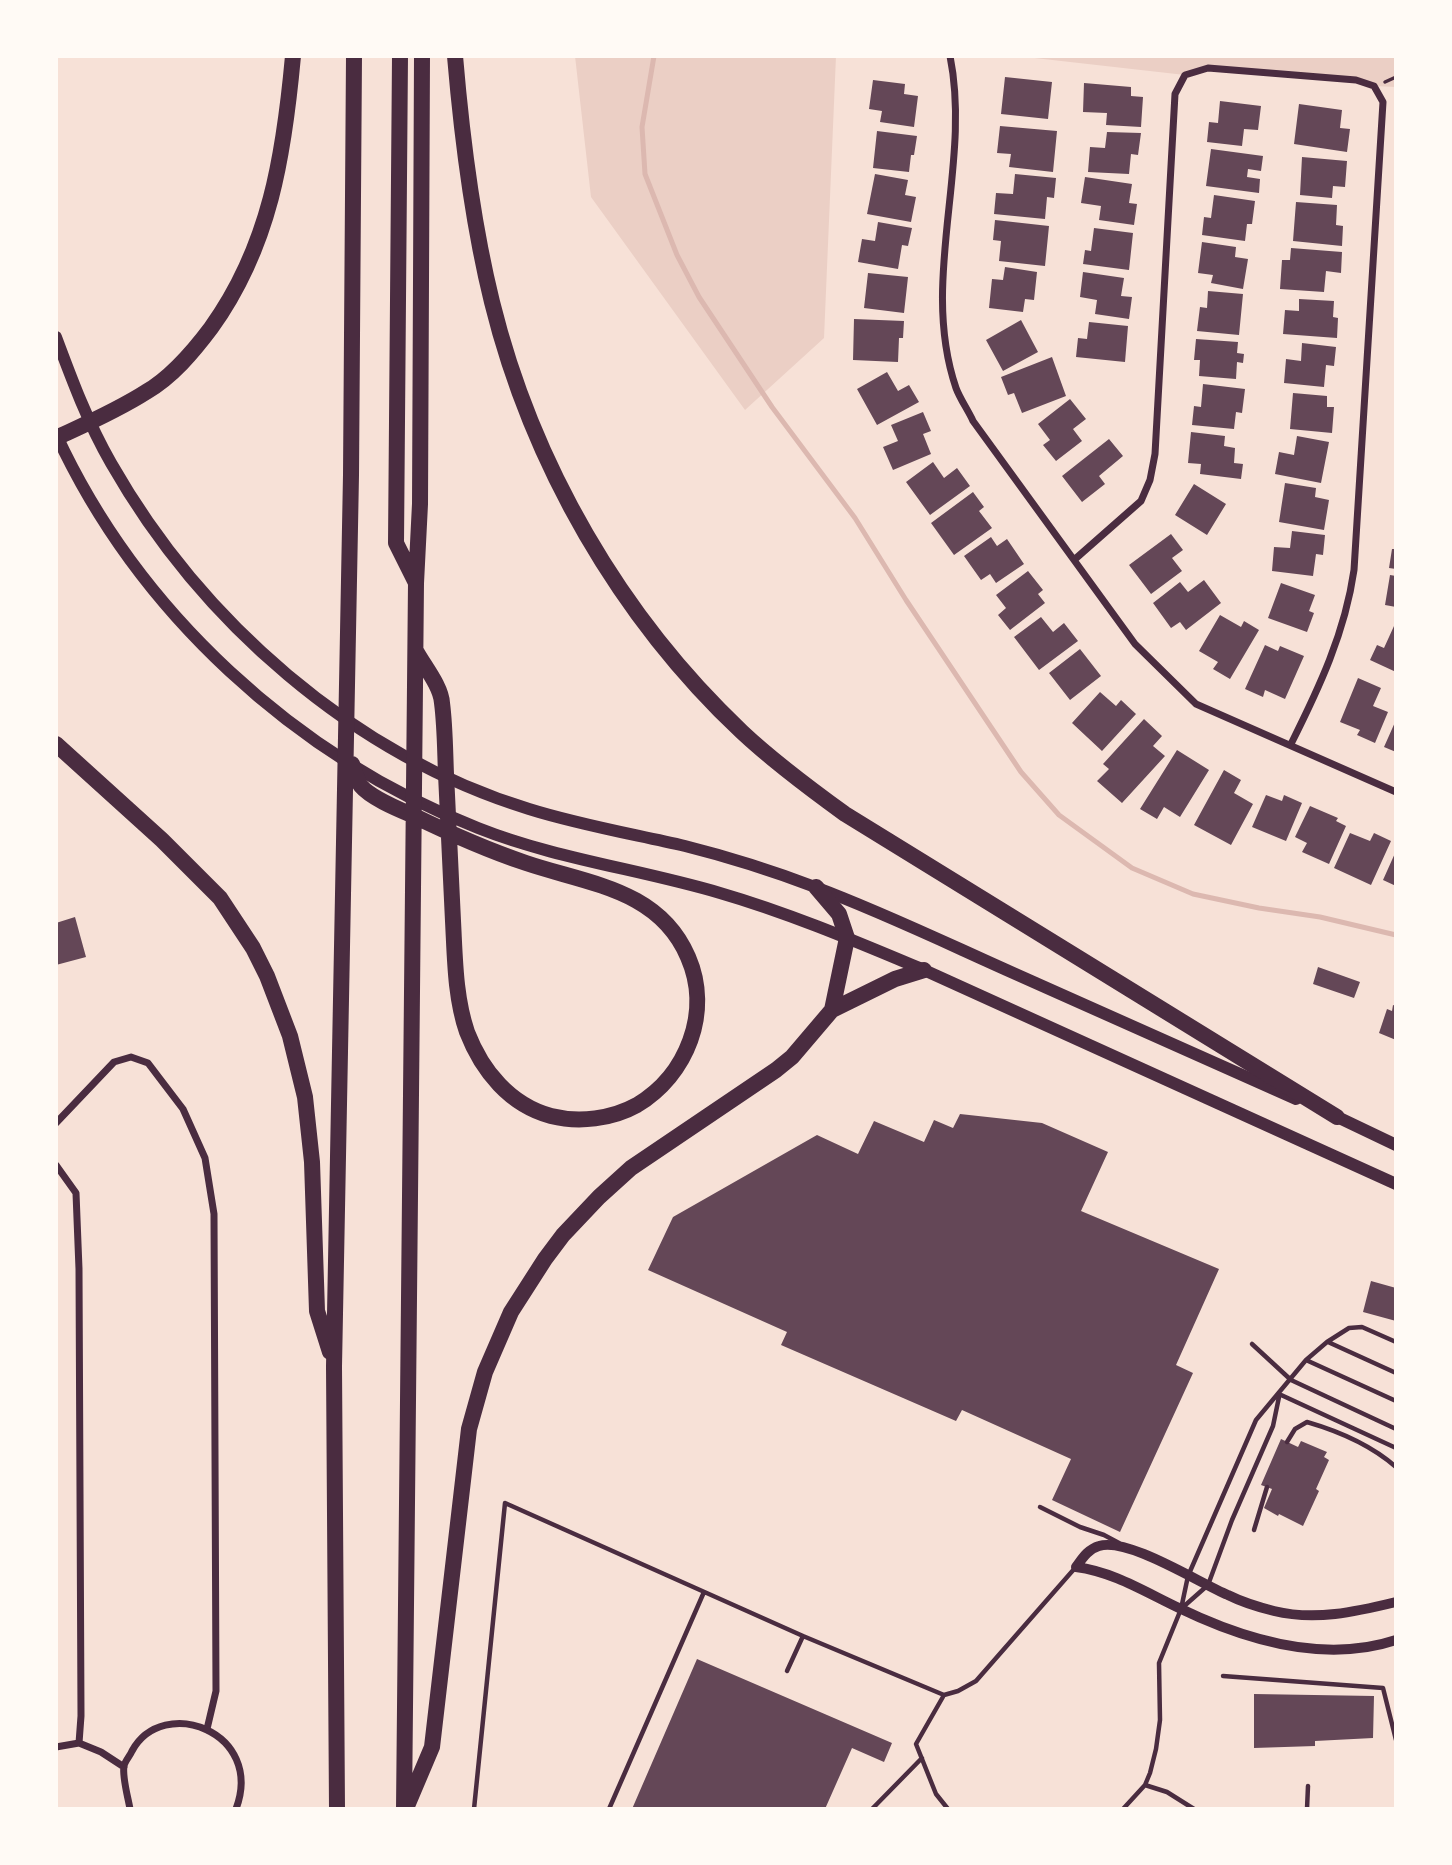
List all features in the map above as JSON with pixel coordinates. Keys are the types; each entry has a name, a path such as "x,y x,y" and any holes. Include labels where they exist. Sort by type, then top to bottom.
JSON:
{"highway":[{"path":"57,437 148,391 202,340 230,301 258,243 278,174 288,112 293,56"},
{"path":"337,1809 334,1366 351,475 354,56"},
{"path":"400,56 396,543 416,583"},
{"path":"405,1809 415,648 420,491 422,56"},
{"path":"454,56 464,150 481,248 492,302 519,389 554,473 593,546 625,594 681,667 742,732 808,788 845,814 1337,1117"},
{"path":"352,764 360,786 391,805 439,828 526,863 612,888 643,904 663,920 678,937 689,958 697,1002 695,1025 689,1046 667,1082 630,1109 610,1116 564,1119 522,1104 504,1091 488,1073 468,1032 458,988 442,699 415,648"},
{"path":"56,744 162,840 211,889 238,923 267,976 290,1036 305,1097 312,1161 317,1311 334,1366"},
{"path":"816,887 839,914 847,939 832,1010"},
{"path":"405,1809 432,1747 469,1429 485,1373 511,1312 551,1251 599,1197 631,1168 776,1070 792,1057 832,1010 895,979 924,970"}],"main road":[{"path":"56,337 90,422 110,462 164,545 223,614 263,653 304,688 390,747 434,771 525,808 584,825 732,859 816,887 1396,1145"},
{"path":"57,437 108,527 161,599 195,638 262,699 303,731 387,786 432,809 525,845 721,893 847,939 924,970 1396,1184"}],"street":[{"path":"950,56 957,125 942,294 948,357 956,389 973,421 1135,644 1196,704 1396,792"},
{"path":"1074,560 1140,500 1150,480 1155,454 1175,94 1185,75 1208,68 1356,80 1374,86 1382,102 1354,570 1349,606 1333,654 1292,744"},
{"path":"56,1123 114,1062 131,1057 148,1063 183,1109 205,1158 214,1214 216,1664 216,1691 207,1728"},
{"path":"56,1165 76,1193 79,1269 82,1716 79,1743"},
{"path":"1396,1602 1334,1615 1300,1616 1248,1604 1123,1545 1099,1545 1085,1554 1076,1567 1110,1574 1246,1637 1278,1644 1346,1649 1382,1645 1396,1640"},
{"path":"130,1809 124,1767 136,1744 157,1729 181,1723 207,1728 228,1744 240,1767 242,1793 236,1809"},
{"path":"56,1747 79,1743 101,1752 124,1767"}],"lane":[{"path":"1123,1809 1145,1785 1157,1749 1160,1720 1159,1662 1181,1609 1188,1576 1256,1420 1306,1360 1327,1342 1356,1326 1396,1342"},
{"path":"1327,1342 1396,1373"},
{"path":"1252,1344 1291,1380 1396,1429"},
{"path":"1306,1360 1396,1401"},
{"path":"1279,1394 1396,1447"},
{"path":"1181,1609 1208,1586 1232,1520 1273,1426 1279,1394"},
{"path":"1287,1442 1295,1429 1307,1422 1372,1449 1396,1466"},
{"path":"1254,1530 1267,1487"},
{"path":"474,1809 505,1503 803,1636 944,1695 958,1692 976,1681 1042,1609 1076,1567"},
{"path":"1040,1507 1123,1545"},
{"path":"609,1809 704,1592"},
{"path":"787,1671 803,1636"},
{"path":"1223,1676 1383,1688 1396,1740"},
{"path":"944,1695 916,1744 936,1794 948,1809"},
{"path":"872,1809 922,1758"},
{"path":"1145,1785 1167,1792 1194,1809"},
{"path":"1307,1809 1308,1786"}],"shaded area":[{"path":"575,56 836,56 824,338 745,410 591,197"},
{"path":"1017,56 1396,56 1396,87 1374,86 1356,80 1208,68 1185,75"}],"building":[{"path":"1005,77 1052,82 1048,119 1001,114"},
{"path":"873,80 905,84 904,94 918,96 914,127 880,122 882,111 869,109"},
{"path":"1084,83 1131,87 1131,96 1143,97 1141,127 1106,125 1107,113 1083,112"},
{"path":"1220,101 1261,106 1258,130 1244,129 1242,146 1207,142 1209,122 1218,123"},
{"path":"1299,104 1342,110 1340,128 1350,129 1347,152 1294,144"},
{"path":"1000,126 1057,131 1053,172 1009,167 1011,154 997,153"},
{"path":"877,131 917,136 909,172 873,168"},
{"path":"1107,132 1141,133 1138,155 1131,154 1129,174 1088,172 1090,147 1105,148"},
{"path":"1211,149 1263,156 1261,171 1248,169 1247,177 1260,179 1259,193 1206,186"},
{"path":"1302,157 1347,161 1345,187 1333,186 1332,198 1300,195"},
{"path":"875,174 908,180 905,195 916,197 911,222 867,214"},
{"path":"1015,174 1056,178 1054,198 1047,197 1045,219 994,214 996,193 1013,194"},
{"path":"1085,177 1132,184 1129,203 1137,204 1134,225 1099,220 1101,206 1081,203"},
{"path":"1214,195 1255,201 1252,224 1247,224 1245,241 1202,235 1204,217 1211,218"},
{"path":"1296,202 1337,205 1336,225 1343,226 1342,246 1293,241"},
{"path":"995,220 1049,226 1045,266 999,261 1001,241 993,240"},
{"path":"878,222 912,228 908,246 902,245 898,269 858,262 862,239 875,241"},
{"path":"1094,228 1133,233 1129,270 1083,264 1085,250 1091,251"},
{"path":"1202,242 1236,247 1235,257 1248,259 1243,289 1211,283 1213,275 1198,273"},
{"path":"1291,248 1342,252 1341,273 1326,271 1324,292 1280,289 1282,260 1290,260"},
{"path":"1005,267 1037,272 1034,300 1025,299 1023,312 989,308 992,279 1003,280"},
{"path":"1083,272 1124,278 1121,296 1132,297 1129,319 1095,314 1097,300 1080,297"},
{"path":"868,273 908,277 904,313 864,308"},
{"path":"1208,291 1243,294 1239,335 1197,331 1200,307 1207,308"},
{"path":"1299,299 1334,301 1333,317 1338,318 1337,338 1283,334 1285,310 1299,311"},
{"path":"854,319 904,321 903,338 899,338 898,362 853,360"},
{"path":"1021,320 1038,352 1003,371 986,340"},
{"path":"1089,322 1128,326 1125,362 1076,357 1078,338 1087,339"},
{"path":"1196,339 1238,342 1237,353 1244,354 1243,363 1237,362 1236,379 1199,376 1200,360 1194,360"},
{"path":"1302,343 1336,347 1334,366 1326,365 1324,387 1284,383 1286,359 1301,361"},
{"path":"1052,357 1066,396 1022,413 1014,393 1008,395 1001,377"},
{"path":"887,372 898,391 909,385 919,402 877,425 857,389"},
{"path":"1203,384 1245,389 1242,413 1236,412 1234,429 1192,425 1194,406 1201,407"},
{"path":"1293,393 1327,396 1327,407 1334,407 1332,433 1290,429"},
{"path":"1070,399 1086,419 1073,429 1082,441 1056,461 1043,445 1050,440 1038,424"},
{"path":"923,412 931,431 923,434 931,454 893,470 883,447 898,441 891,425"},
{"path":"1191,432 1225,436 1224,446 1235,448 1234,463 1243,464 1241,479 1200,474 1201,464 1188,463"},
{"path":"1297,436 1329,442 1321,483 1275,474 1279,452 1294,455"},
{"path":"1109,439 1123,456 1099,476 1105,484 1082,502 1062,476"},
{"path":"933,462 944,478 957,468 970,486 930,515 906,482"},
{"path":"1285,483 1316,488 1315,497 1329,500 1324,530 1279,522"},
{"path":"1194,484 1226,504 1207,535 1175,515"},
{"path":"973,492 984,507 979,511 992,528 954,555 931,523"},
{"path":"1292,531 1325,535 1323,555 1316,554 1313,576 1272,571 1274,547 1290,548"},
{"path":"1171,534 1183,550 1172,558 1182,571 1151,594 1129,565"},
{"path":"991,537 997,546 1007,539 1024,564 996,583 990,574 981,580 964,556"},
{"path":"1392,549 1396,549 1396,569 1389,568"},
{"path":"1028,571 1043,590 1038,594 1045,603 1010,630 998,615 1006,608 996,595"},
{"path":"1390,575 1396,576 1396,607 1385,605"},
{"path":"1204,580 1221,603 1186,630 1180,622 1171,628 1153,603 1180,582 1188,592"},
{"path":"1281,583 1315,595 1309,611 1314,613 1307,632 1268,618"},
{"path":"1220,615 1241,627 1244,621 1259,630 1230,679 1213,669 1218,662 1199,651"},
{"path":"1041,617 1053,632 1064,623 1078,641 1039,670 1014,637"},
{"path":"1394,626 1396,672 1370,660 1377,645 1384,648"},
{"path":"1265,645 1278,651 1280,646 1304,656 1285,699 1265,690 1263,697 1245,689"},
{"path":"1080,649 1101,676 1070,700 1049,673"},
{"path":"1358,678 1381,688 1373,706 1388,712 1375,743 1357,735 1360,730 1340,722"},
{"path":"1100,692 1116,706 1121,700 1136,714 1102,751 1072,723"},
{"path":"1144,719 1162,736 1153,746 1165,756 1122,803 1097,781 1109,769 1103,764"},
{"path":"1396,720 1396,752 1384,747"},
{"path":"1177,750 1209,770 1180,817 1164,807 1157,819 1140,809"},
{"path":"1224,770 1241,780 1234,793 1253,804 1231,845 1194,825"},
{"path":"1266,795 1282,801 1284,795 1302,803 1286,841 1252,827"},
{"path":"1310,806 1338,818 1336,821 1346,826 1329,864 1302,852 1307,843 1295,837"},
{"path":"1350,833 1370,841 1374,833 1391,841 1371,885 1334,868"},
{"path":"1396,851 1396,886 1383,880"},
{"path":"75,917 86,957 56,965 56,923"},
{"path":"1318,967 1360,982 1354,998 1313,984"},
{"path":"1393,1005 1396,1006 1396,1040 1379,1033 1387,1009 1392,1011"},
{"path":"960,1114 1042,1123 1108,1152 1081,1211 1219,1269 1176,1365 1193,1373 1120,1532 1052,1500 1071,1459 962,1410 956,1421 781,1345 787,1332 648,1270 673,1217 817,1135 858,1154 874,1121 924,1142 934,1120 953,1128"},
{"path":"1371,1281 1396,1288 1396,1321 1363,1312"},
{"path":"1281,1439 1298,1447 1301,1441 1327,1452 1324,1457 1329,1460 1316,1489 1319,1491 1303,1526 1264,1508 1272,1489 1261,1485"},
{"path":"697,1659 892,1743 884,1762 852,1748 825,1809 632,1809"},
{"path":"1254,1694 1374,1696 1373,1738 1315,1741 1315,1746 1254,1748"}],"waterway":[{"path":"654,56 642,127 645,174 677,255 699,297 772,407 855,518 906,600 1021,772 1059,815 1132,868 1193,894 1320,917 1396,935"}]}
